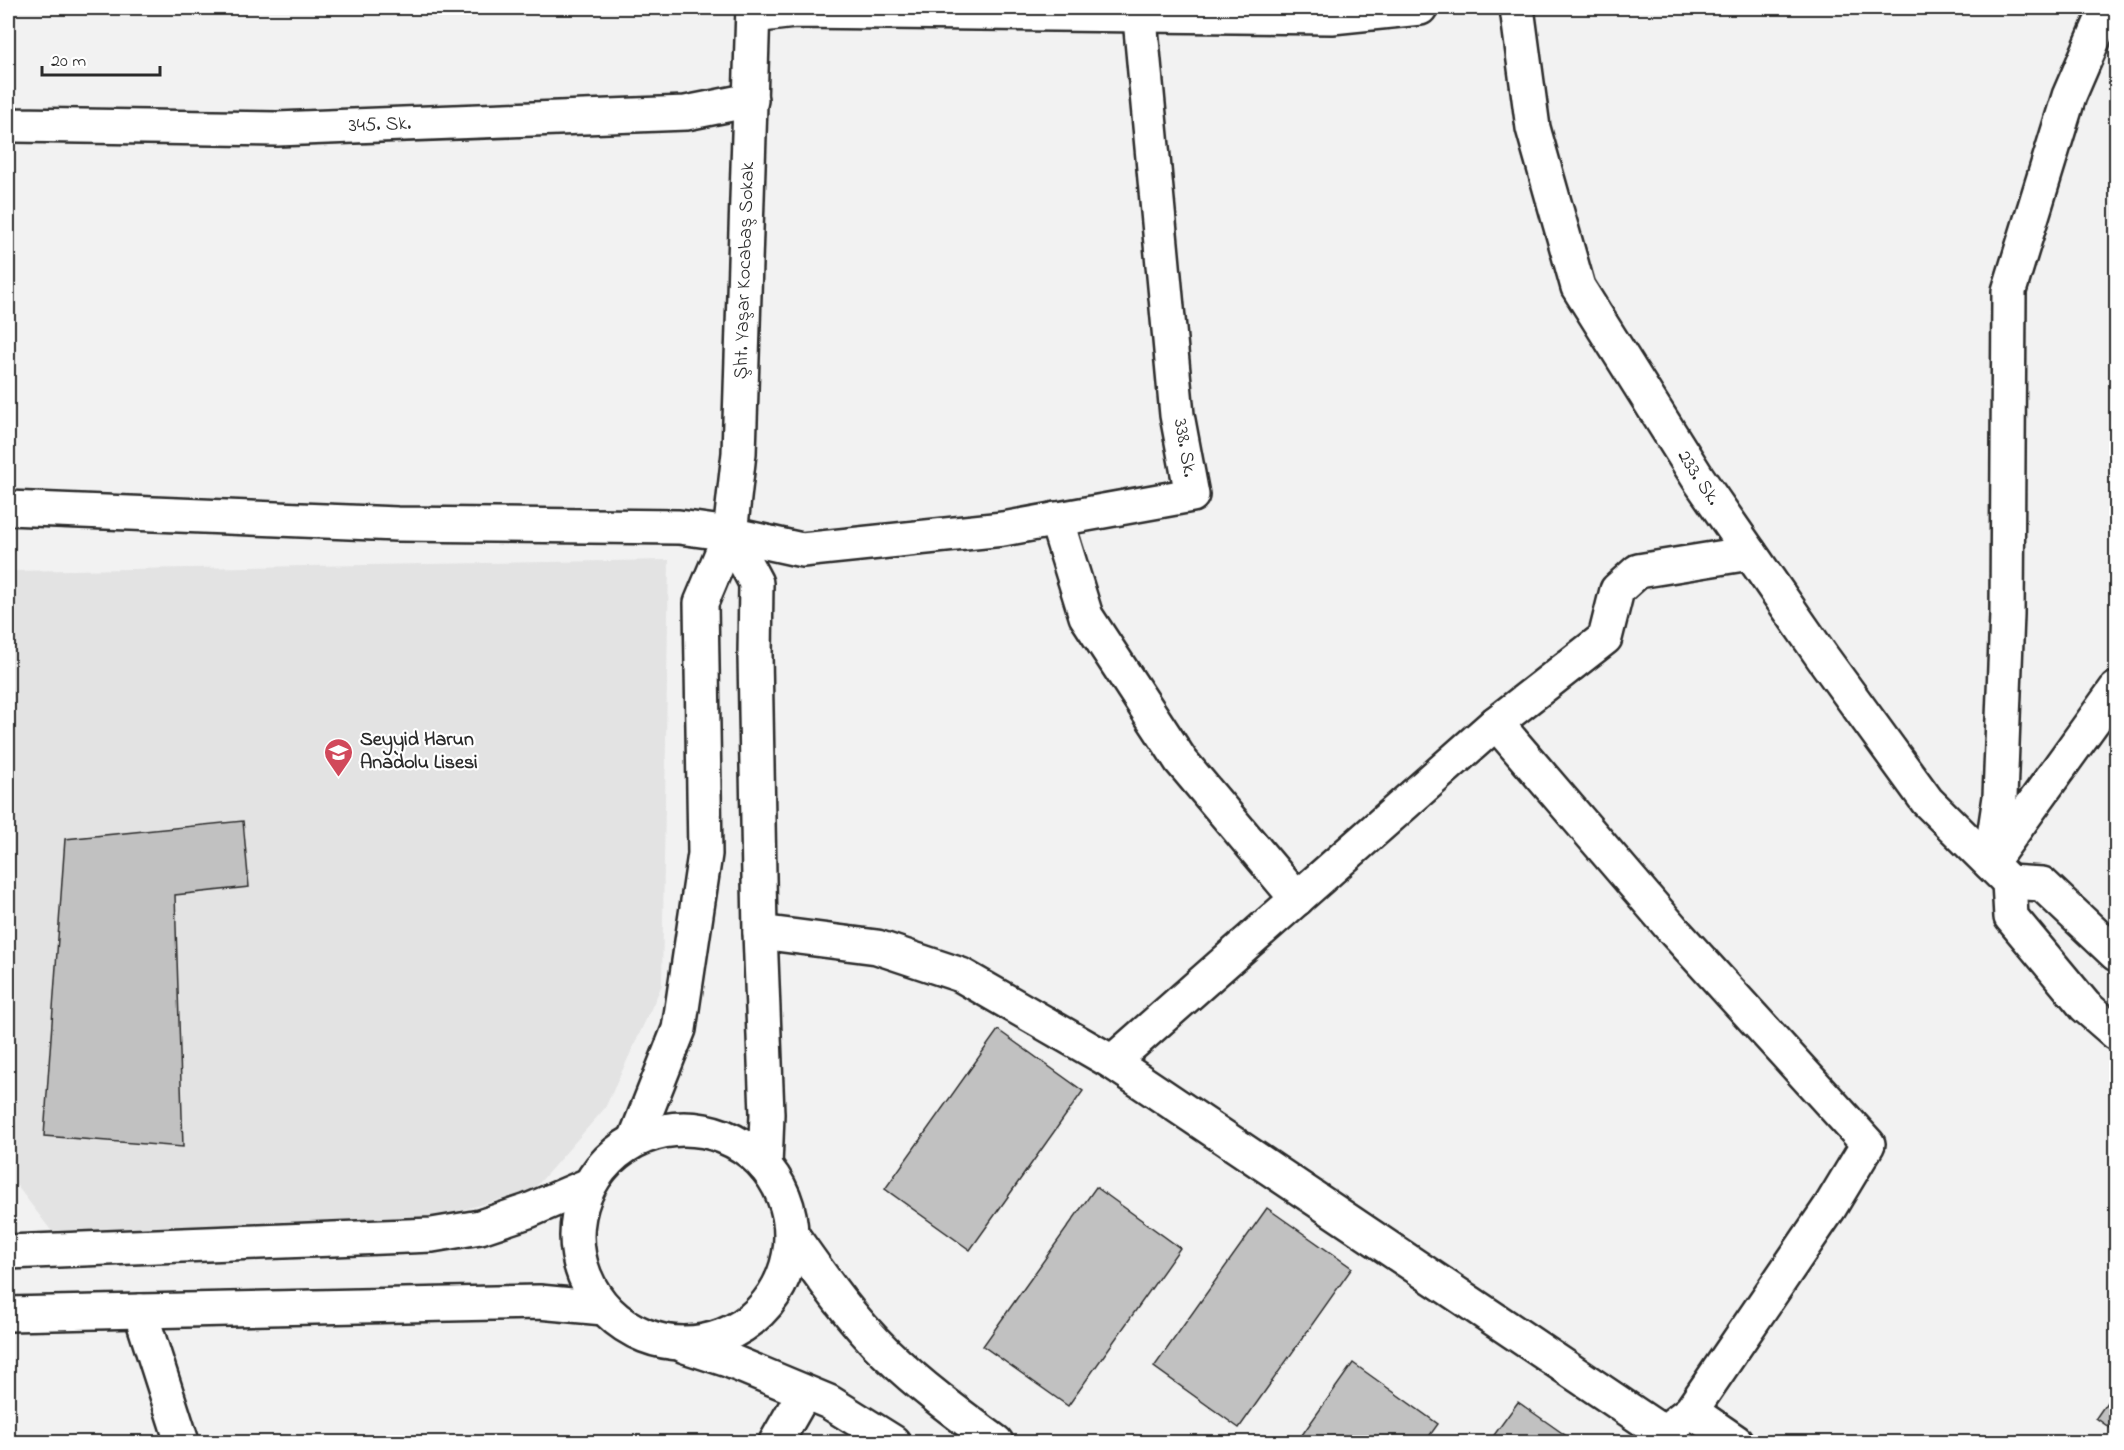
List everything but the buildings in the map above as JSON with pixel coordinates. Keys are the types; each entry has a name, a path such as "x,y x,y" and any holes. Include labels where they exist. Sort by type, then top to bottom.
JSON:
{"street":[{"path":"753,12 1139,11 1332,17 1420,8"},
{"name":"233. Sk.","path":"1517,8 1533,128 1578,286 1698,478 1822,658 1927,801 2000,872"},
{"path":"2107,8 2069,96 2009,291 2007,614 2000,797 2000,872 2011,918 2085,1006 2116,1034"},
{"name":"338. Sk.","path":"8,508 397,524 679,527 730,534 802,550 1003,529 1192,495 1177,415 1139,11"},
{"name":"Şht. Yaşar Kocabaş Sokak","path":"635,1140 679,1029 705,854 701,603 730,534 739,453 753,12"},
{"name":"345. Sk.","path":"8,123 15,125 277,129 686,113 751,100"},
{"path":"1056,519 1086,616 1181,761 1297,899"},
{"path":"730,534 756,583 754,655 760,932 767,1114 765,1166"},
{"path":"1112,1062 1496,723 1605,638 1617,590 1638,571 1750,553"},
{"path":"2000,872 2116,689"},
{"path":"760,932 877,947 961,975 1112,1062 1660,1437 1691,1411 1830,1207 1868,1144 1675,932 1496,723"},
{"path":"2000,872 2042,884 2116,954"},
{"path":"680,1344 702,1343 723,1337 743,1328 759,1314 773,1297 783,1278 790,1257 792,1235 783,1192 765,1166 740,1144 720,1135 699,1130 666,1131 635,1140 617,1152 589,1185 581,1206 577,1227 577,1249 582,1270 591,1290 604,1308 638,1334 659,1341 680,1344 728,1360 829,1402 893,1443"},
{"path":"8,1252 432,1235 480,1227 528,1211 589,1185"},
{"path":"792,1235 843,1306 885,1352 943,1403 996,1443"},
{"path":"8,1314 539,1302 604,1308"},
{"path":"140,1311 182,1443"},
{"path":"776,1443 804,1393"},
{"path":"1691,1411 1736,1443"}],"shaded area":[{"name":"Seyyid Harun Anadolu Lisesi","path":"669,560 662,985 605,1108 533,1190 430,1219 53,1233 14,1182 12,571"}],"place":[{"name":"Seyyid Harun Anadolu Lisesi","path":"339,778"}]}
